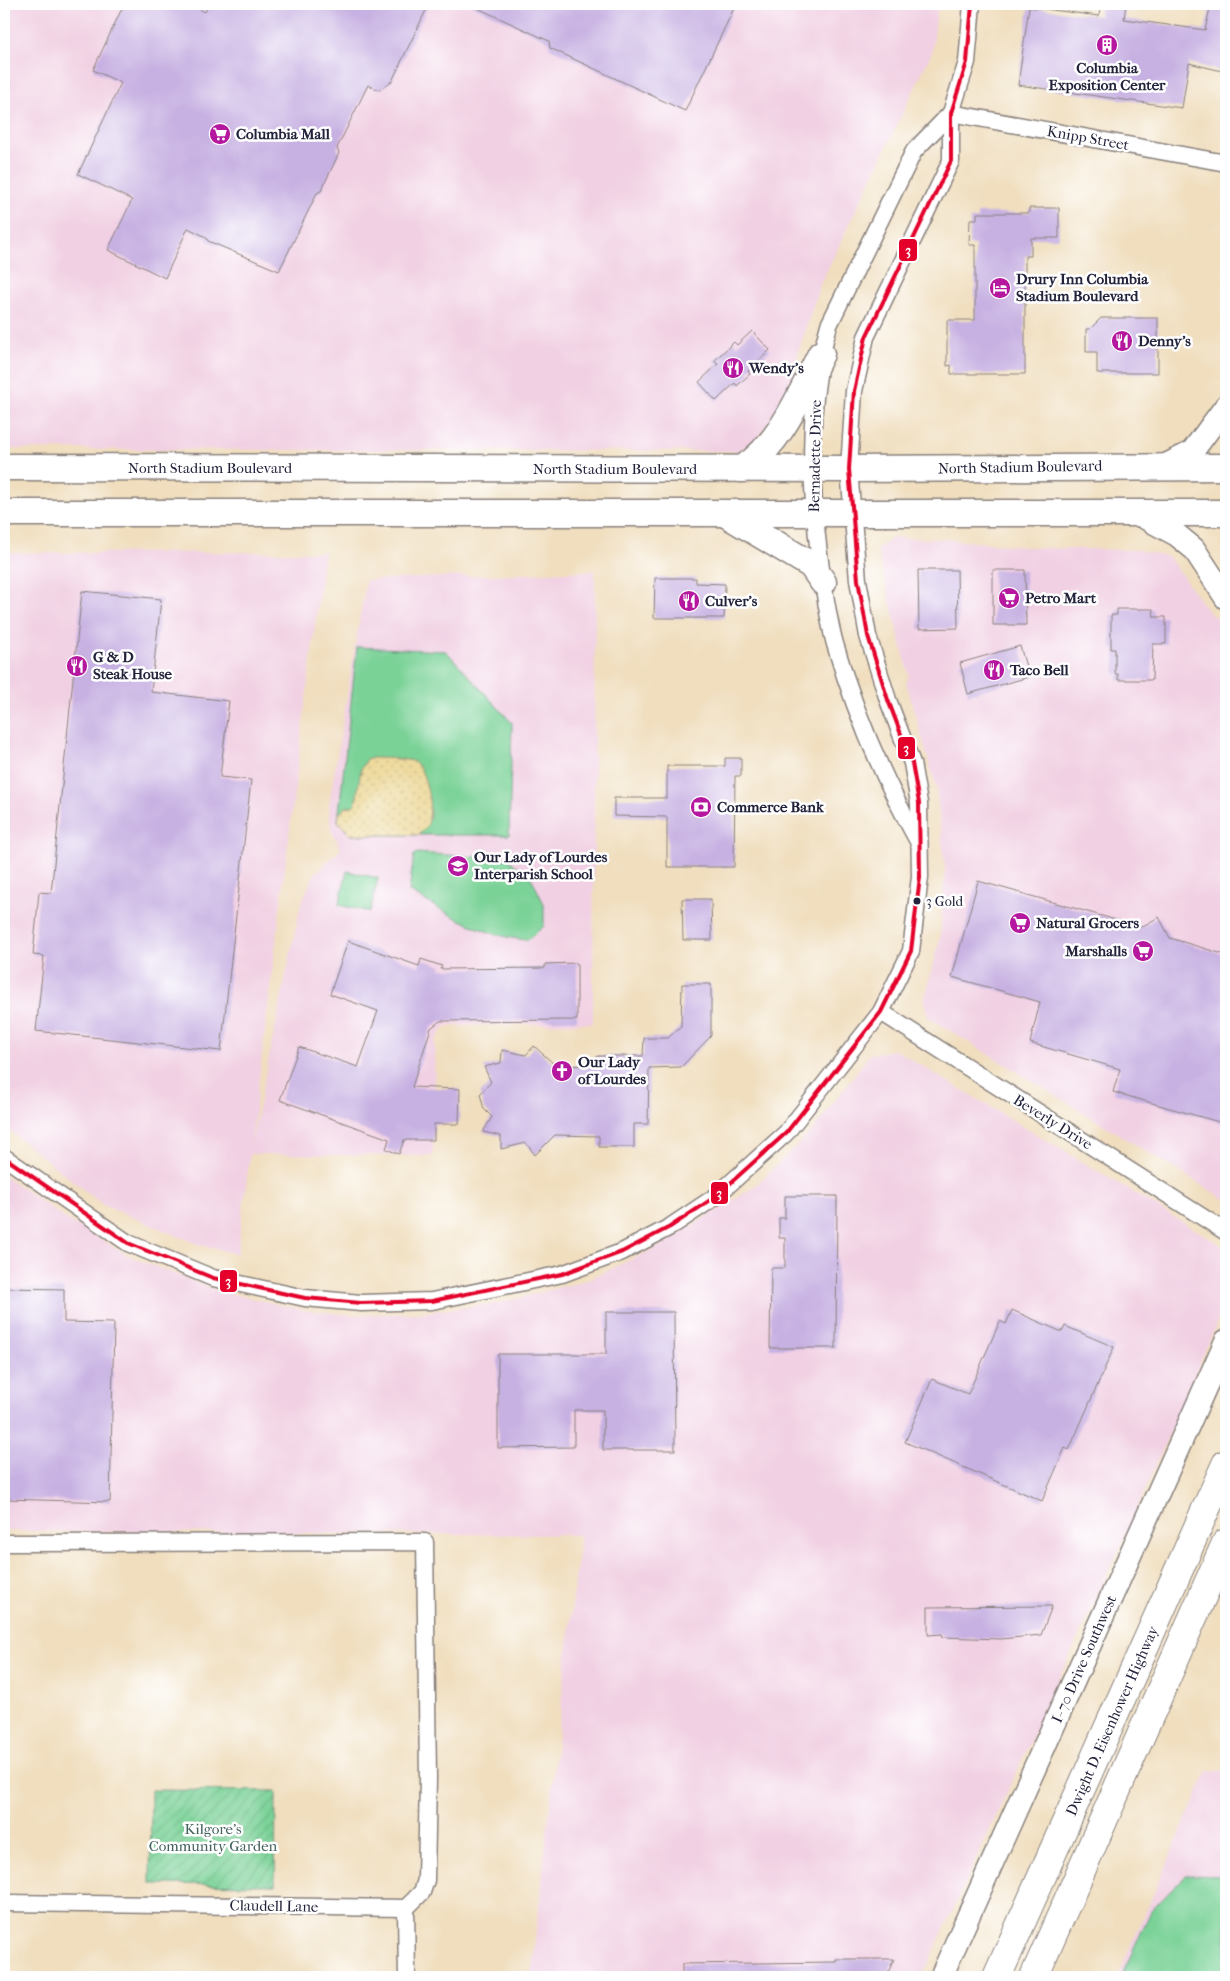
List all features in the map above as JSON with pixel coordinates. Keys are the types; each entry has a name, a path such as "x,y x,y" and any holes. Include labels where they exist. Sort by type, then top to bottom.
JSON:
{"highway":[{"name":"Dwight D. Eisenhower Highway","path":"997,1977 1226,1464"},
{"name":"Dwight D. Eisenhower Highway","path":"1034,1977 1226,1543"}],"main road":[{"path":"742,469 764,453 792,411 821,354"},
{"name":"North Stadium Boulevard","path":"4,467 849,469 1226,466"},
{"path":"4,513 1226,513"},
{"path":"725,513 811,565 823,582"}],"street":[{"name":"Bernadette Drive","path":"4,1157 128,1242 213,1278 305,1298 361,1303 432,1301 562,1274 622,1252 670,1227 715,1197 786,1133 881,1012 911,952 918,910 919,802 912,763 888,700 868,636 858,580 851,514 849,469 854,391 866,337 951,161 950,113 967,62 972,4"},
{"name":"Bernadette Drive","path":"920,845 883,773 844,673 828,619 813,514 812,469 816,389 821,354 829,325 914,151 950,113"},
{"name":"Knipp Street","path":"950,113 1226,163"},
{"path":"1164,466 1192,452 1226,406"},
{"path":"1138,514 1177,534 1194,549 1226,598"},
{"name":"Beverly Drive","path":"881,1012 1226,1232"},
{"name":"I- 70 Drive Southwest","path":"941,1977 1226,1341"},
{"path":"4,1543 425,1542 428,1778 426,1880 422,1892 406,1908 407,1977"},
{"name":"Claudell Lane","path":"4,1902 406,1908"}],"shaded area":[{"name":"Columbia Mall","path":"4,4 938,4 932,52 820,285 798,352 790,394 754,443 737,451 4,449"},
{"path":"892,538 943,539 1037,548 1137,550 1169,557 1209,613 1226,623 1226,1200 928,1017 924,1001 940,939 945,870 936,786 906,683 909,675 877,550"},
{"path":"324,552 251,1144 301,903 314,875 341,849 331,829 329,805 366,580 595,571 593,1023 446,1026 435,1040 433,1156 250,1154 237,1254 197,1244 103,1205 4,1126 4,553"},
{"path":"895,1050 1226,1248 1226,1302 1133,1518 922,1977 531,1977 580,1535 4,1531 4,1175 66,1219 131,1257 219,1291 303,1310 352,1315 418,1313 499,1303 585,1281 660,1246 755,1186 813,1130 870,1054"},
{"path":"1208,1770 1226,1771 1226,1977 1117,1977"}],"green space":[{"path":"357,647 446,651 512,723 509,835 350,835 338,821"},
{"path":"417,853 508,859 532,879 544,904 544,926 528,940 512,938 466,923 437,908 409,891 414,855"},
{"path":"347,871 378,878 370,912 339,905"},
{"name":"Kilgore's Community Garden","path":"151,1790 276,1791 275,1885 150,1884"},
{"path":"1186,1875 1226,1876 1226,1977 1121,1977 1151,1911"}],"sand":[{"path":"368,758 391,758 414,762 422,772 429,798 430,814 427,824 419,835 350,835 338,821 339,814 346,807 353,806 356,802 361,769"}],"building":[{"name":"Columbia Mall","path":"124,4 189,4 205,12 209,4 429,4 392,81 379,90 368,85 337,148 339,153 321,191 317,193 279,271 208,241 206,237 188,228 165,278 108,250 132,200 78,174 121,83 93,70"},
{"path":"469,4 736,4 685,111 550,48 549,41"},
{"name":"Columbia Exposition Center","path":"1101,4 1126,4 1124,19 1205,30 1211,4 1226,4 1226,72 1189,63 1182,108 1018,85 1029,7 1099,16"},
{"name":"Drury Inn Columbia Stadium Boulevard","path":"1029,208 1059,208 1059,238 1031,238 1031,256 1025,256 1025,374 951,374 951,365 947,366 947,320 975,320 975,245 969,245 970,219 977,219 977,213 1029,213"},
{"name":"Denny's","path":"1101,318 1158,318 1158,373 1097,373 1097,352 1086,352 1086,329 1090,329"},
{"name":"Wendy's","path":"752,331 770,350 748,371 750,374 737,386 735,383 716,401 699,382 718,364 714,361 734,342 737,345"},
{"path":"918,570 957,570 958,628 919,629"},
{"name":"Petro Mart","path":"993,570 1025,570 1026,625 993,625"},
{"name":"Culver's","path":"655,578 696,578 696,583 725,584 724,618 654,618"},
{"path":"82,591 161,599 151,692 229,701 220,777 251,780 221,1051 36,1031 44,956 33,955 39,892 51,893"},
{"path":"1117,609 1153,609 1154,617 1166,617 1166,644 1153,644 1152,680 1118,680 1118,674 1115,674 1115,649 1111,649 1111,615 1117,615"},
{"name":"Taco Bell","path":"1020,646 1029,677 968,694 960,663"},
{"name":"Commerce Bank","path":"725,758 741,758 741,776 735,776 734,867 667,867 667,817 614,816 614,798 667,798 667,766 725,766"},
{"path":"978,881 1141,927 1159,917 1170,938 1226,955 1226,1124 1113,1092 1120,1069 1030,1043 1040,1002 952,977"},
{"path":"682,899 711,899 712,940 683,940"},
{"path":"348,941 419,966 421,959 442,966 440,969 545,968 545,964 577,963 577,1020 440,1021 431,1028 412,1087 460,1089 459,1124 434,1124 434,1140 404,1140 399,1154 386,1149 389,1139 280,1100 299,1047 358,1067 378,1011 330,994"},
{"name":"Our Lady of Lourdes","path":"682,984 711,984 711,1036 681,1067 649,1068 648,1124 634,1124 634,1147 599,1147 599,1136 555,1135 535,1155 526,1143 501,1149 501,1136 483,1132 492,1117 484,1109 480,1094 491,1082 484,1067 501,1063 502,1050 526,1055 534,1046 555,1065 596,1066 597,1056 643,1056 644,1038 668,1038 681,1026"},
{"path":"785,1196 837,1196 836,1348 770,1348 771,1268 785,1268 785,1238 779,1238 779,1218 785,1218"},
{"path":"4,1288 64,1289 64,1322 114,1323 110,1502 4,1499"},
{"path":"1012,1310 1062,1332 1065,1326 1114,1347 1069,1450 1065,1448 1042,1501 905,1442 932,1379 968,1394 1000,1321 1006,1324"},
{"path":"606,1312 674,1312 675,1450 603,1450 603,1410 574,1410 574,1447 498,1448 498,1354 606,1354"},
{"path":"1052,1606 1041,1635 1001,1639 943,1637 942,1634 928,1635 928,1607"},
{"path":"836,1959 894,1959 886,1977 682,1977 682,1964 836,1962"}],"transit line":[{"name":"3","path":"4,1157 128,1243 213,1278 305,1298 361,1303 432,1301 562,1274 622,1252 670,1227 715,1197 786,1133 881,1012 911,951 920,877 919,803 912,763 888,700 868,636 858,580 849,469 854,391 866,337 951,161 951,113 967,62 972,4"}],"place":[{"name":"Columbia Exposition Center","path":"1107,45"},
{"name":"Columbia Mall","path":"220,134"},
{"name":"Drury Inn Columbia Stadium Boulevard","path":"1000,288"},
{"name":"Denny's","path":"1122,341"},
{"name":"Wendy's","path":"733,368"},
{"name":"Petro Mart","path":"1009,598"},
{"name":"Culver's","path":"689,601"},
{"name":"G & D Steak House","path":"77,666"},
{"name":"Taco Bell","path":"994,670"},
{"name":"Commerce Bank","path":"701,807"},
{"name":"Our Lady of Lourdes Interparish School","path":"458,866"},
{"name":"3 Gold","path":"917,901"},
{"name":"Natural Grocers","path":"1020,923"},
{"name":"Marshalls","path":"1143,951"},
{"name":"Our Lady of Lourdes","path":"562,1071"}]}
